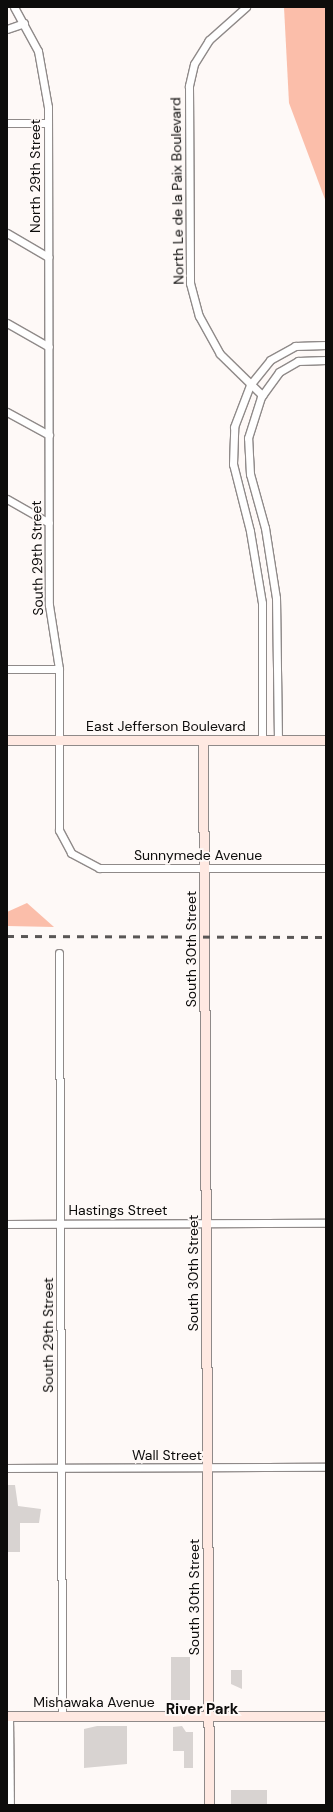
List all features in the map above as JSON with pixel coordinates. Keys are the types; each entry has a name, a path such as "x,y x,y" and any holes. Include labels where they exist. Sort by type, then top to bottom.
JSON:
{"street":[{"name":"North 29th Street","path":"14,7 38,51 47,95 48,257"},
{"name":"North Le de la Paix Boulevard","path":"246,7 209,40 194,64 189,86 190,274 194,301 204,327 220,354 250,385 262,395"},
{"path":"7,29 24,23"},
{"path":"7,123 48,123"},
{"path":"7,233 48,257"},
{"name":"South 29th Street","path":"48,257 50,617 59,669 59,830 73,854"},
{"path":"7,323 49,347"},
{"path":"262,740 262,603 250,531 232,453 234,427 250,385 270,360 295,346 326,344"},
{"path":"278,740 274,577 248,464 251,424 262,395 288,365 312,358 326,360"},
{"path":"7,412 49,435"},
{"path":"7,499 49,523"},
{"path":"7,669 59,669"},
{"name":"East Jefferson Boulevard","path":"7,740 326,740"},
{"name":"South 30th Street","path":"203,740 205,868 209,1805"},
{"name":"Sunnymede Avenue","path":"73,854 99,868 326,868"},
{"name":"South 29th Street","path":"59,953 62,1716"},
{"name":"Hastings Street","path":"7,1224 326,1223"},
{"name":"Wall Street","path":"7,1468 326,1467"},
{"path":"8,1716 10,1805"},
{"name":"Mishawaka Avenue","path":"8,1716 326,1716"}],"shaded area":[{"path":"284,7 326,7 326,202 289,103"},
{"path":"27,903 54,927 7,926 7,912"}],"building":[{"path":"7,1485 15,1485 18,1506 41,1509 39,1523 20,1523 20,1552 7,1552"},
{"path":"171,1657 190,1657 190,1700 171,1700"},
{"path":"231,1670 242,1670 242,1689 231,1684"},
{"path":"97,1726 127,1726 127,1764 84,1768 84,1729"},
{"path":"182,1726 186,1732 193,1732 193,1768 184,1768 184,1751 173,1751 173,1727"},
{"path":"231,1790 267,1790 267,1805 231,1805"}],"railway":[{"path":"7,936 326,937"}],"district":[{"name":"River Park","path":"202,1710"}]}
